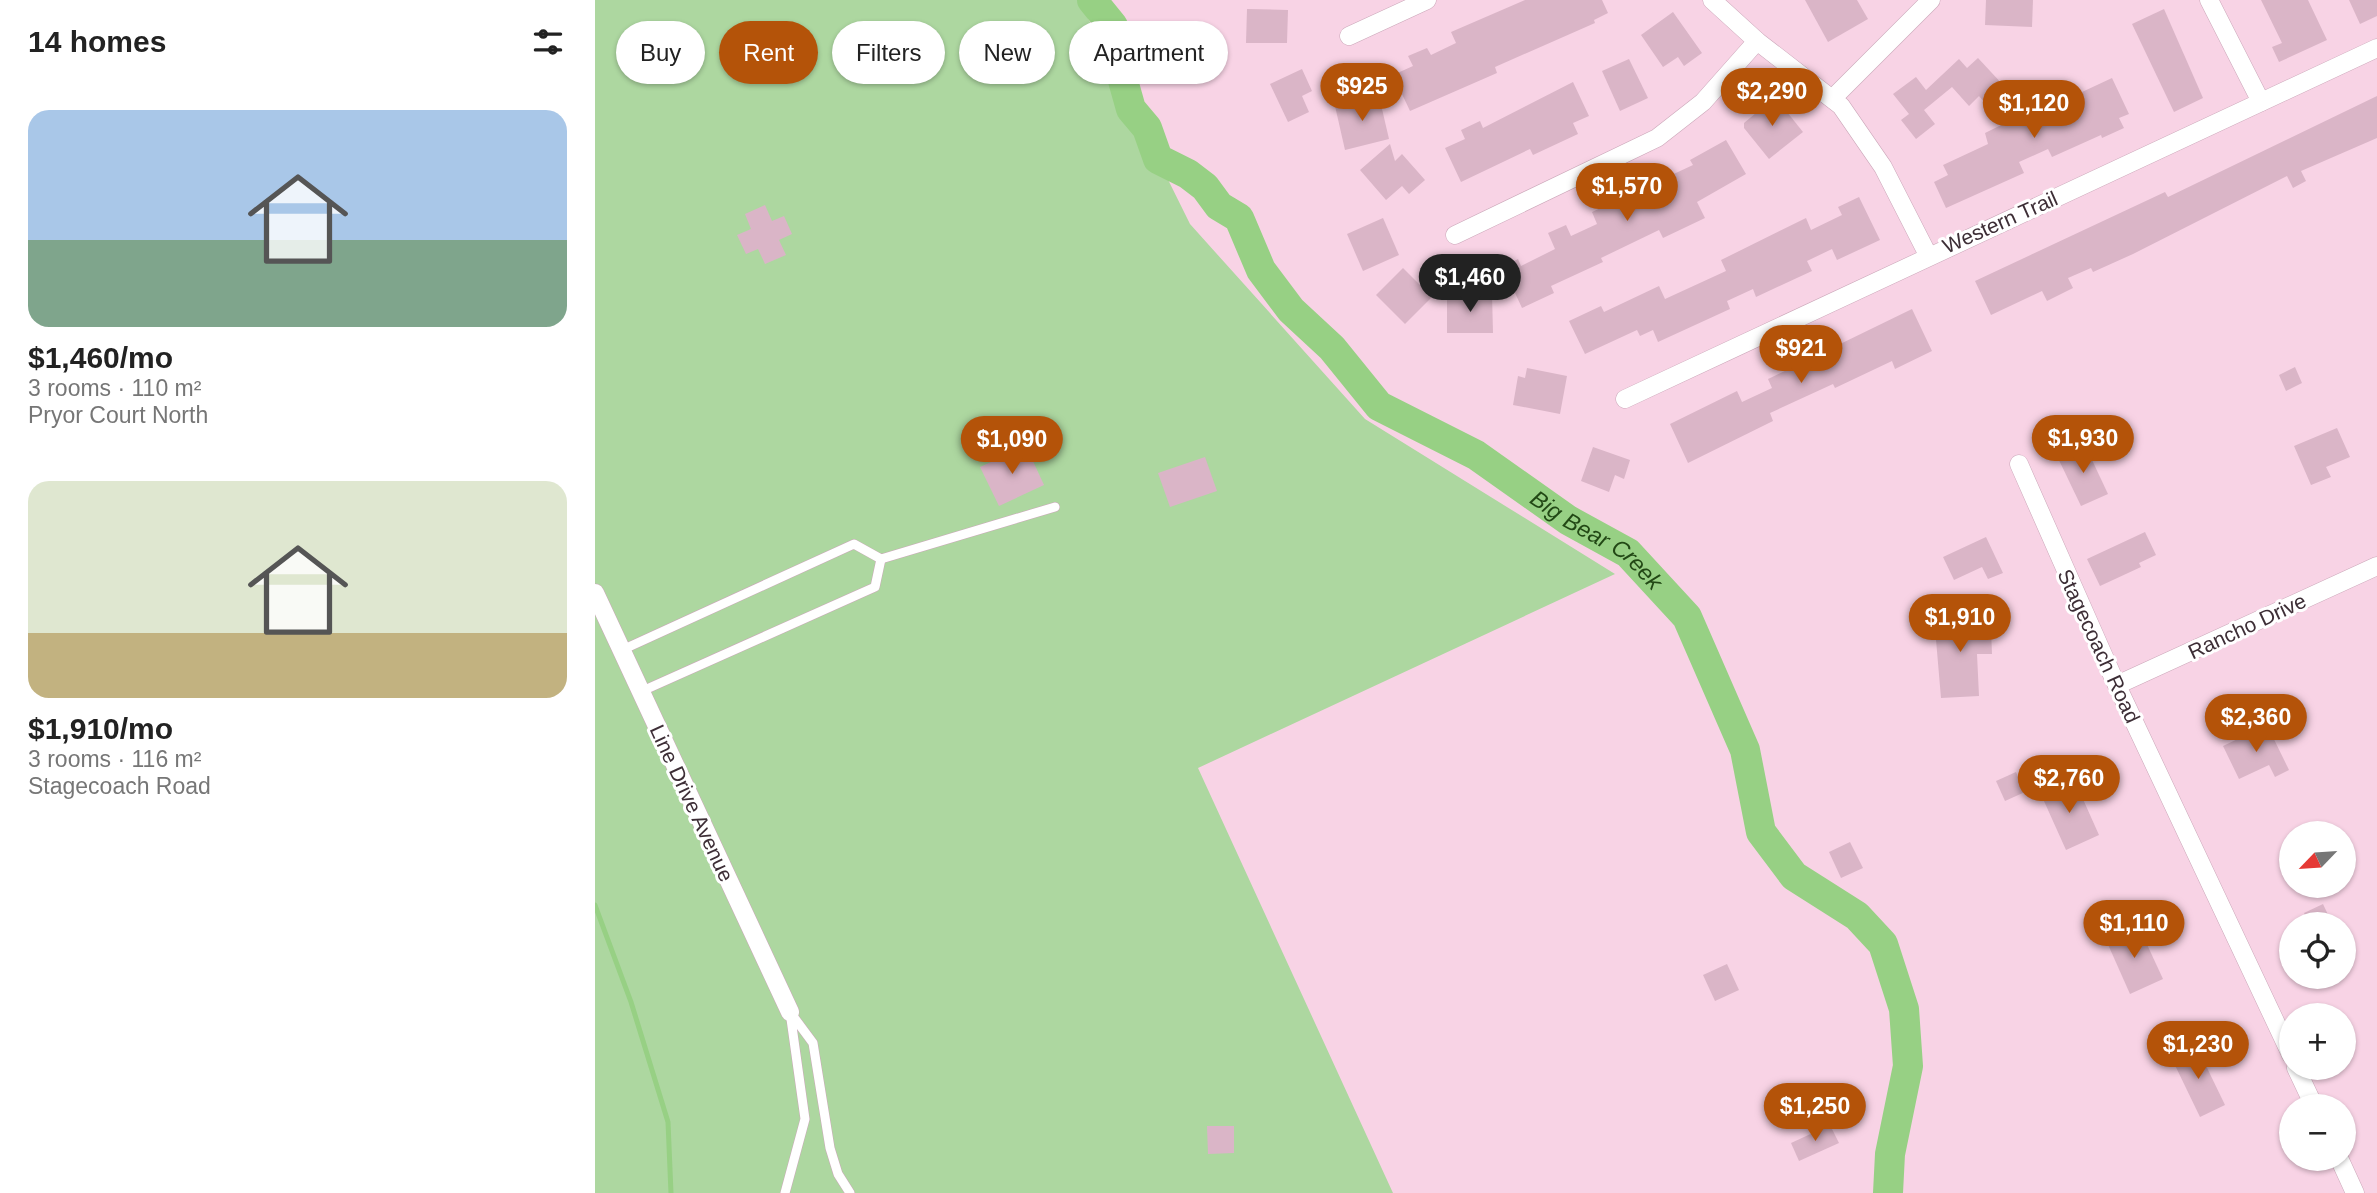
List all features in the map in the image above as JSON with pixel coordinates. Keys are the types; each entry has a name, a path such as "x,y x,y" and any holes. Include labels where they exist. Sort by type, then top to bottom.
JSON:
{"street":[{"path":"1349,36 1427,0"},
{"path":"1712,0 1757,41 1833,98 1883,167 1928,255"},
{"path":"2209,0 2261,102"},
{"path":"1833,98 1931,1"},
{"path":"1455,235 1657,138 1703,102 1757,41"},
{"name":"Western Trail","path":"1625,399 1928,255 2377,48"},
{"name":"Stagecoach Road","path":"2019,464 2117,685 2279,1029"},
{"name":"Rancho Drive","path":"2117,685 2377,566"},
{"name":"Line Drive Avenue","path":"595,593 790,1012"},
{"path":"2345,1171 2355,1193"}],"lane":[{"path":"622,650 854,544 881,559 1055,507"},
{"path":"640,692 875,587 881,559"},
{"path":"785,1193 805,1119 790,1012"},
{"path":"790,1012 813,1043 830,1148 838,1174 850,1193"}],"green space":[{"path":"595,0 1079,0 1089,21 1069,21 1069,84 1121,84 1190,224 1365,419 1615,574 1198,768 1393,1193 595,1193"}],"building":[{"path":"1525,0 1602,0 1608,13 1594,20 1595,23 1495,67 1497,73 1410,111 1393,75 1413,66 1408,56 1427,48 1431,55 1456,43 1451,32"},
{"path":"1805,0 1857,0 1868,19 1828,42"},
{"path":"1986,0 2033,0 2032,27 1985,25"},
{"path":"2261,0 2308,0 2327,40 2279,62 2272,47 2282,43"},
{"path":"2349,0 2377,0 2377,16 2360,24"},
{"path":"1247,9 1288,10 1287,43 1246,43"},
{"path":"2164,9 2203,98 2174,112 2132,24"},
{"path":"1673,12 1702,53 1684,66 1678,57 1663,67 1641,35"},
{"path":"1978,58 2004,86 1985,103 1979,96 1969,106 1952,87 1924,110 1935,124 1916,139 1901,120 1909,114 1893,94 1916,77 1926,90 1959,59 1967,68"},
{"path":"1629,59 1648,98 1620,111 1602,71"},
{"path":"1302,69 1312,91 1302,96 1309,112 1288,122 1270,84"},
{"path":"2112,78 2129,114 2119,118 2124,128 2052,157 2048,149 2019,162 2024,173 1946,208 1934,182 1948,175 1943,165 1988,144 1985,133 2064,94 2067,99"},
{"path":"1573,82 1589,116 1573,123 1578,134 1533,155 1530,149 1461,182 1445,148 1465,139 1461,130 1480,121 1483,128"},
{"path":"1379,96 1389,139 1345,150 1335,106"},
{"path":"2377,96 2377,138 2301,171 2306,181 2293,188 2287,176 2133,254 2093,272 2091,268 2068,278 2073,288 2047,301 2042,291 1991,315 1975,281 2165,192 2168,197"},
{"path":"1775,97 1803,132 1769,159 1744,128 1744,123"},
{"path":"1726,140 1746,174 1697,202 1705,218 1663,238 1659,230 1601,258 1603,262 1551,286 1554,293 1522,308 1503,267 1518,259 1521,266 1555,249 1548,233 1566,225 1571,236 1597,224 1592,212 1693,165 1690,160"},
{"path":"1390,144 1395,161 1402,154 1425,180 1409,194 1402,186 1386,200 1360,170"},
{"path":"1859,197 1880,240 1837,260 1832,249 1807,261 1812,271 1756,297 1753,289 1727,301 1730,309 1658,342 1653,330 1640,336 1637,330 1585,354 1569,321 1601,306 1604,312 1659,286 1665,299 1726,271 1721,260 1806,218 1811,230 1842,215 1838,207"},
{"path":"765,205 772,221 784,216 792,234 779,240 786,255 765,264 758,249 746,254 737,235 751,229 745,214"},
{"path":"1383,218 1399,255 1363,271 1347,234"},
{"path":"1403,268 1432,297 1405,324 1376,295"},
{"path":"1447,294 1492,294 1493,333 1447,333"},
{"path":"1912,309 1932,351 1895,369 1892,361 1835,388 1833,384 1770,413 1773,421 1688,463 1670,424 1737,391 1742,402 1772,388 1768,379"},
{"path":"2295,367 2302,383 2286,391 2279,375"},
{"path":"1527,368 1567,376 1560,414 1513,405 1518,376 1525,378"},
{"path":"2337,428 2350,457 2326,467 2331,477 2311,485 2294,446"},
{"path":"2084,443 2108,494 2081,506 2057,456"},
{"path":"1026,446 1044,485 999,506 980,467"},
{"path":"1593,447 1630,460 1624,479 1615,475 1609,492 1581,481"},
{"path":"1205,457 1217,491 1170,507 1158,473"},
{"path":"2145,532 2156,555 2139,563 2141,567 2100,586 2087,559"},
{"path":"1986,537 2003,573 1988,579 1982,567 1954,580 1943,557"},
{"path":"1967,605 1968,630 1991,629 1992,654 1977,654 1979,696 1941,698 1935,628 1948,627 1947,606"},
{"path":"2267,725 2289,770 2275,777 2269,765 2239,779 2223,746"},
{"path":"2016,772 2025,792 2005,801 1996,781"},
{"path":"2061,780 2066,793 2078,788 2099,835 2066,850 2039,790"},
{"path":"1850,842 1863,868 1841,878 1829,852"},
{"path":"2323,904 2327,912 2306,912"},
{"path":"2138,925 2163,979 2130,994 2106,940"},
{"path":"1727,964 1739,990 1715,1001 1703,975"},
{"path":"2196,1045 2225,1105 2200,1117 2171,1057"},
{"path":"1830,1125 1839,1143 1799,1161 1791,1143"},
{"path":"1207,1126 1234,1126 1234,1153 1208,1154"}],"waterway":[{"name":"Big Bear Creek","path":"1092,0 1113,26 1115,52 1131,109 1147,128 1158,159 1188,174 1205,187 1219,206 1239,218 1261,270 1291,310 1332,348 1379,406 1476,455 1568,520 1628,553 1687,617 1745,750 1761,832 1794,876 1857,916 1883,944 1904,1009 1908,1066 1890,1154 1888,1193"},
{"path":"595,905 631,1002 668,1122 671,1193"}]}
